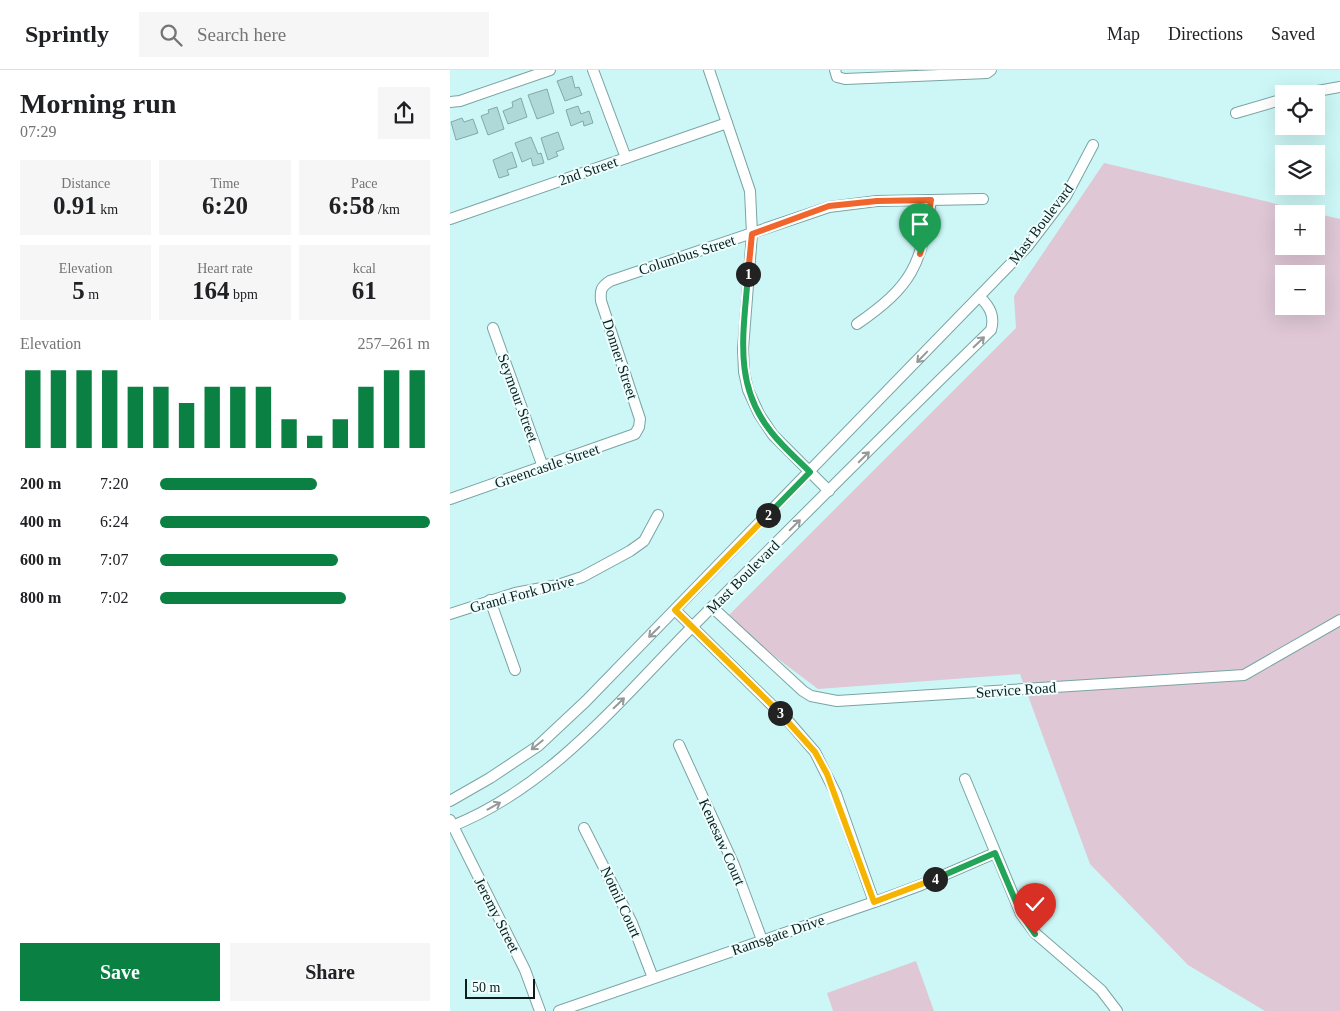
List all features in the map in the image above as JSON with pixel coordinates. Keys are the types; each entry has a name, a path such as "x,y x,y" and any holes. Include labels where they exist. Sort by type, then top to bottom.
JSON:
{"street":[{"path":"450,102 460,101 550,70"},
{"path":"593,70 626,158"},
{"path":"709,70 750,191 752,234 742,349 744,375 750,396 766,426 829,491"},
{"path":"836,74 874,79 987,73 992,70"},
{"path":"1325,90 1340,87"},
{"path":"1236,113 1275,101"},
{"name":"2nd Street","path":"450,219 726,123"},
{"name":"Mast Boulevard","path":"450,801 490,778 538,746 586,701 1027,247 1066,196 1093,145"},
{"name":"Columbus Street","path":"600,291 610,281 752,234 829,206 877,201 983,199"},
{"path":"856,324 890,300 911,273 923,246 931,200"},
{"name":"Donner Street","path":"600,291 606,320 640,420 639,427"},
{"name":"Mast Boulevard","path":"451,824 496,805 541,776 633,688 991,330 994,321 989,307 980,297"},
{"name":"Seymour Street","path":"493,328 543,467"},
{"name":"Greencastle Street","path":"450,499 627,438 635,434 639,427"},
{"name":"Grand Fork Drive","path":"450,614 490,600 582,577 630,551 644,541 658,515"},
{"path":"490,600 515,670"},
{"name":"Service Road","path":"712,607 803,691 811,696 837,701 1244,675 1340,620"},
{"path":"675,610 789,722 815,752 836,794 874,902"},
{"name":"Kenesaw Court","path":"679,745 734,865 762,940"},
{"path":"965,779 1021,914 1035,934 1101,990 1114,1004 1117,1011"},
{"name":"Jeremy Street","path":"451,824 525,970 540,1011"},
{"name":"Notnil Court","path":"584,828 632,923 653,978"},
{"name":"Ramsgate Drive","path":"559,1011 921,885 995,853"}],"shaded area":[{"path":"1104,163 1281,205 1275,205 1275,255 1325,255 1325,215 1340,219 1340,1011 1265,1011 1188,965 1090,864 1020,674 818,689 725,619 1016,328 1014,296"},
{"path":"916,961 934,1011 833,1011 827,993"}],"building":[{"path":"572,76 575,88 579,87 582,95 565,101 557,81"},
{"path":"547,89 554,113 537,119 528,95"},
{"path":"521,98 527,117 508,124 503,111 513,107 512,102"},
{"path":"578,106 581,114 589,111 593,123 584,126 583,121 571,126 566,110"},
{"path":"497,107 504,129 488,135 481,116 489,113 488,110"},
{"path":"462,118 464,122 473,119 478,133 456,140 451,122"},
{"path":"558,132 564,149 556,152 558,156 548,160 541,138"},
{"path":"531,137 538,154 541,153 544,163 533,166 531,158 522,162 515,143"},
{"path":"512,152 517,167 507,170 509,175 499,178 493,160"}],"route":[{"path":"920,254 925,237 931,200 877,201 829,206 752,234 742,349 744,375 750,396 766,426 810,472 675,610 789,722 815,752 836,794 874,902 921,885 995,853 1021,914 1035,934"}]}
